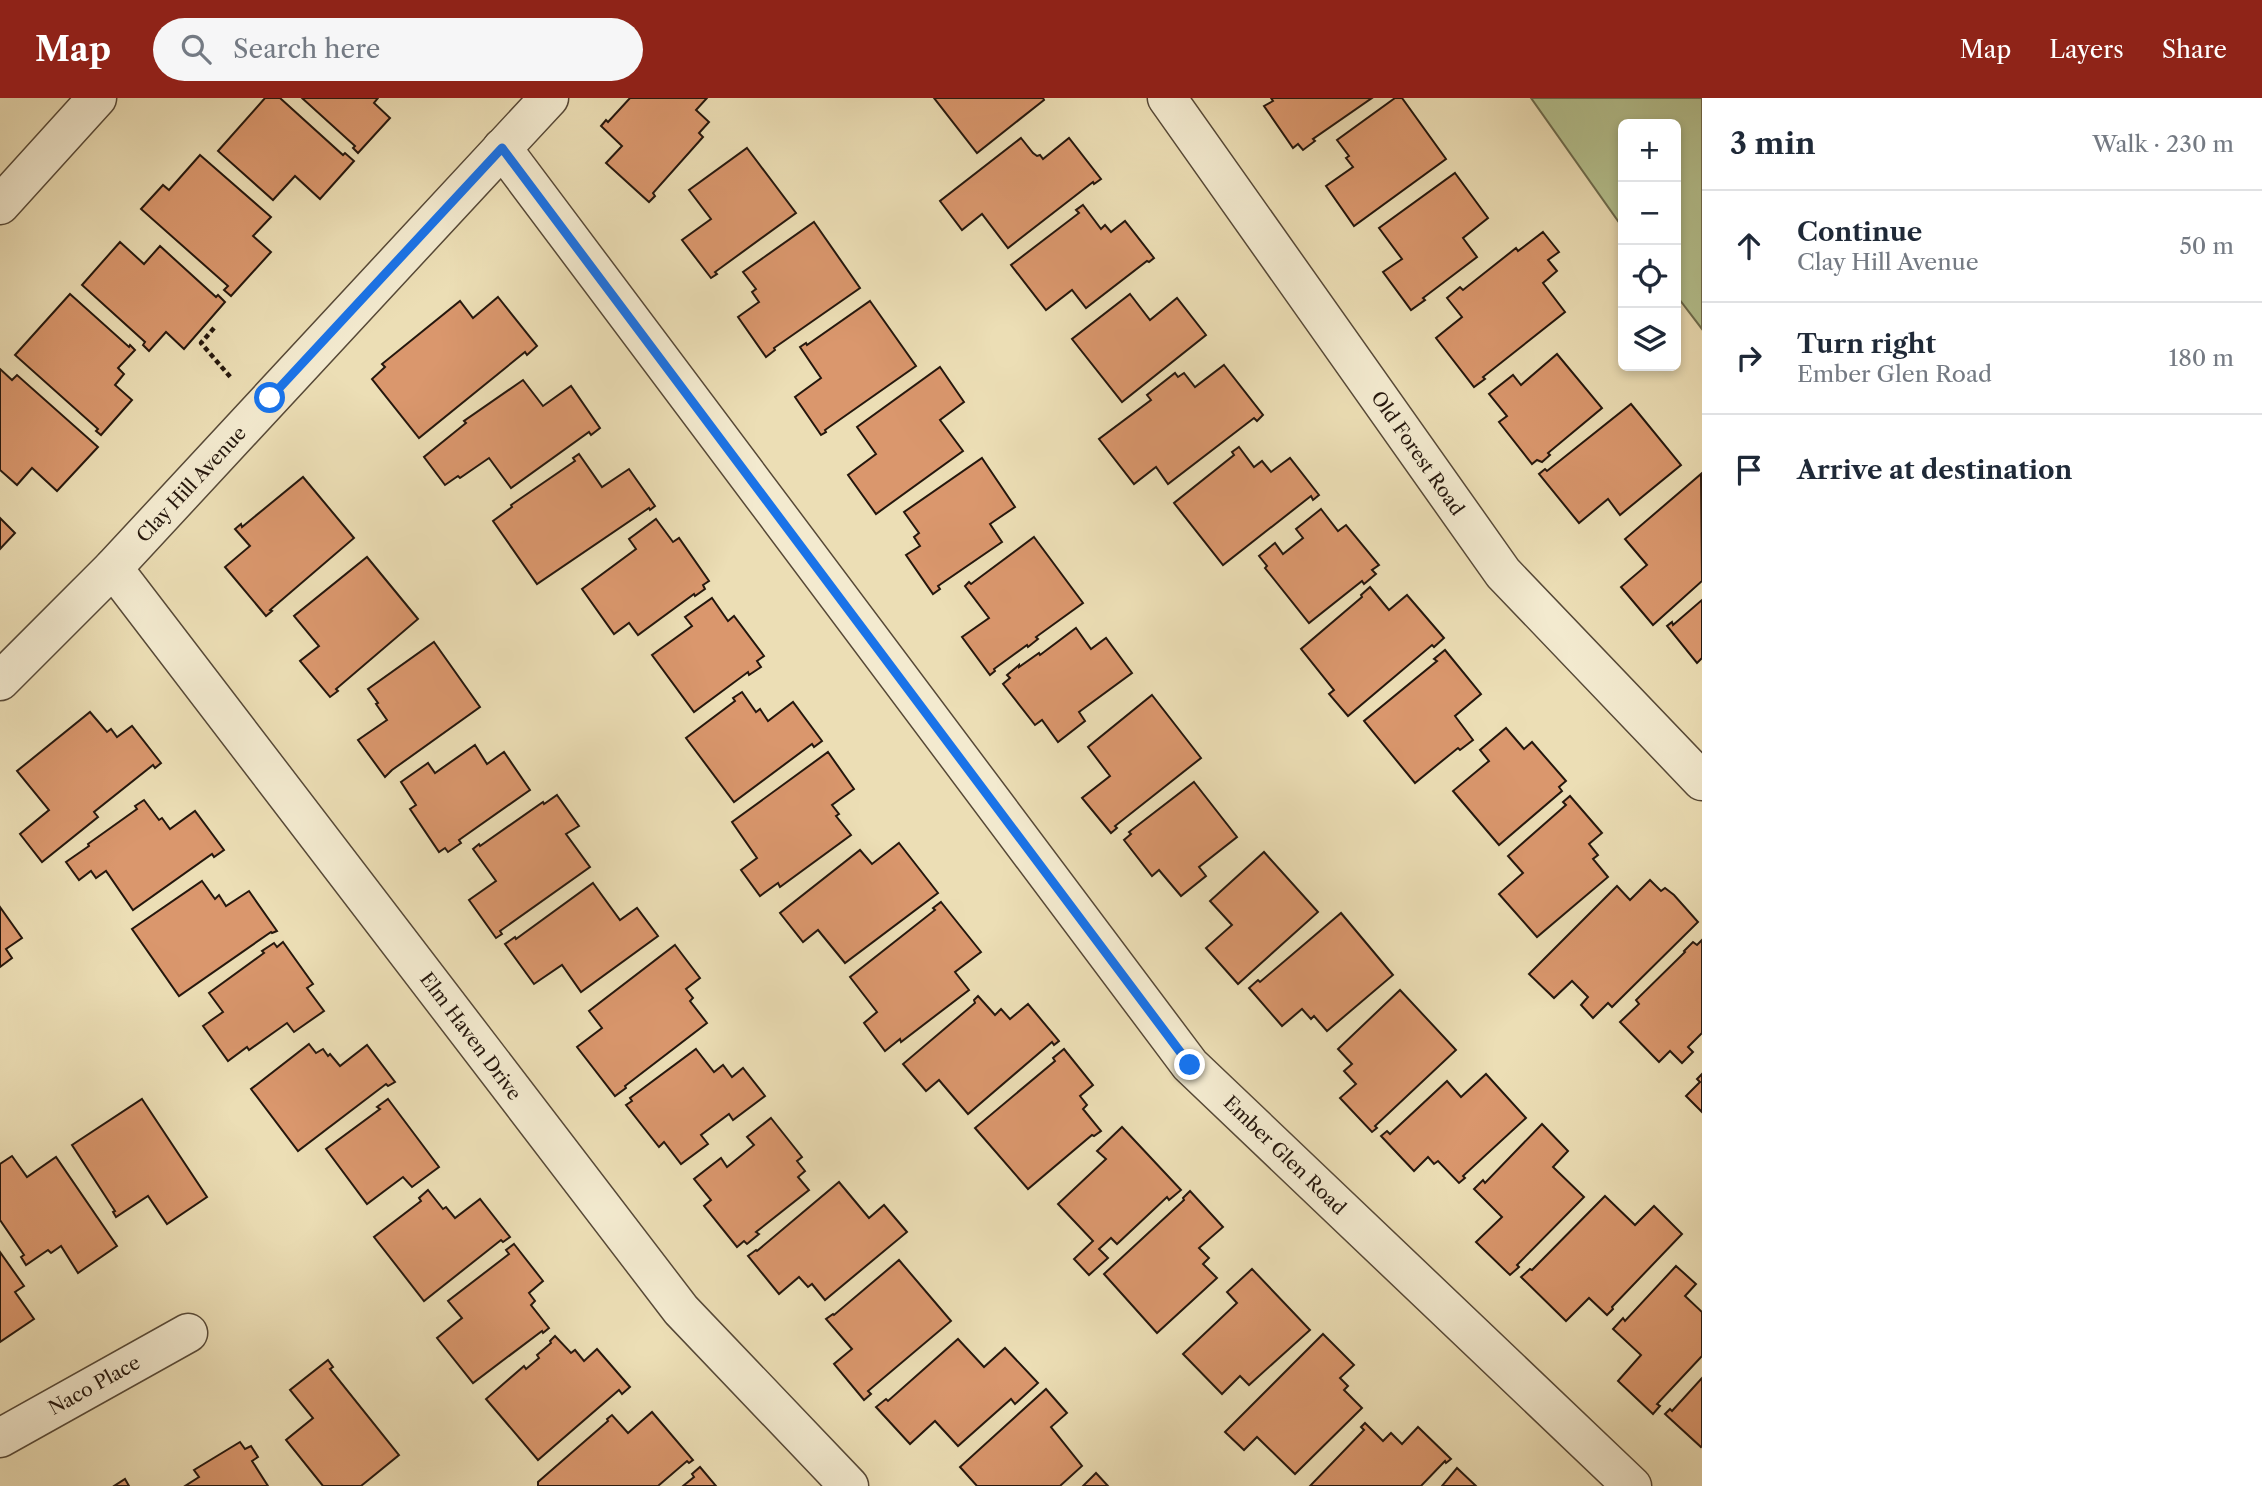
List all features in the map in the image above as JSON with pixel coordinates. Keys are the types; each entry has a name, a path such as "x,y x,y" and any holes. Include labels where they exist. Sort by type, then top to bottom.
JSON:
{"street":[{"path":"0,205 97,98"},
{"name":"Clay Hill Avenue","path":"0,681 113,568 549,98"},
{"name":"Old Forest Road","path":"1167,98 1503,573 1702,781"},
{"name":"Ember Glen Road","path":"502,148 1190,1065 1632,1486"},
{"name":"Elm Haven Drive","path":"113,568 681,1310 849,1486"},
{"name":"Naco Place","path":"0,1437 188,1333"}],"path":[{"path":"214,328 201,343 232,379"}],"green space":[{"path":"1531,98 1702,98 1702,329 1681,302 1681,119 1618,119 1618,221"}],"building":[{"path":"265,98 280,98 343,155 345,153 354,161 320,199 295,176 273,200 218,151"},
{"path":"302,98 378,98 374,103 390,118 358,153 353,148 355,146"},
{"path":"630,98 707,98 696,110 709,122 699,133 703,137 653,193 655,196 649,202 606,163 622,146 601,126"},
{"path":"934,98 1043,98 1044,100 977,153"},
{"path":"1271,98 1372,98 1313,139 1315,141 1303,150 1298,144 1293,148 1264,106 1273,101"},
{"path":"1395,98 1402,98 1446,159 1354,226 1326,186 1353,167 1346,158 1349,156 1337,140"},
{"path":"1021,138 1033,153 1043,159 1069,138 1101,179 1094,184 1093,182 1008,248 982,214 962,230 940,201"},
{"path":"747,148 796,213 715,272 717,274 711,278 682,240 711,219 689,190"},
{"path":"200,155 271,217 253,236 271,252 231,296 224,290 228,286 141,209 163,185 169,190"},
{"path":"1455,173 1488,218 1463,238 1477,257 1411,310 1383,272 1402,259 1379,228"},
{"path":"1083,205 1101,229 1105,225 1111,232 1125,221 1154,258 1086,308 1072,290 1046,310 1011,265 1079,213 1076,210"},
{"path":"814,222 860,288 774,348 766,357 738,317 759,302 752,292 756,289 743,272"},
{"path":"1543,232 1559,252 1548,260 1557,271 1543,283 1565,312 1474,387 1436,338 1462,317 1447,298 1460,287 1463,290 1516,248 1518,251"},
{"path":"120,242 144,264 160,246 225,302 184,349 166,332 149,351 143,345 145,342 82,285"},
{"path":"70,294 135,350 118,368 124,374 115,385 132,400 101,435 96,431 98,429 15,355"},
{"path":"1130,294 1150,320 1177,298 1206,335 1122,402 1072,339"},
{"path":"498,297 537,346 527,355 525,352 419,438 372,379 385,367 382,364 460,301 473,318"},
{"path":"870,301 916,366 821,435 795,397 821,378 800,347 806,343 807,345"},
{"path":"1557,354 1602,408 1548,453 1550,455 1542,462 1537,460 1532,464 1499,422 1507,416 1489,394 1513,375 1521,385"},
{"path":"1224,365 1263,415 1257,421 1254,418 1168,484 1156,467 1134,484 1099,439 1151,400 1147,395 1175,373 1178,377 1184,373 1195,387"},
{"path":"940,367 964,402 940,420 963,451 876,514 848,475 876,454 857,427"},
{"path":"0,369 12,380 17,375 98,447 57,491 32,468 17,485 0,470"},
{"path":"523,380 543,406 571,386 600,428 591,435 589,432 511,488 489,458 445,485 424,457 466,423 464,421"},
{"path":"1631,404 1681,465 1620,515 1608,499 1579,523 1539,474 1545,469 1547,471"},
{"path":"1239,447 1254,467 1262,461 1271,472 1290,458 1319,495 1313,500 1311,496 1223,565 1174,503 1234,455 1232,452"},
{"path":"579,454 602,487 629,469 655,506 537,584 493,521 512,507 511,505 575,461 573,458"},
{"path":"982,458 1015,507 990,524 1002,542 938,586 940,589 933,594 906,555 920,546 914,537 919,533 904,512"},
{"path":"1701,474 1702,581 1653,625 1621,587 1647,565 1625,539"},
{"path":"303,477 354,538 266,616 225,567 250,546 235,529 241,524 242,527"},
{"path":"1321,509 1338,531 1346,525 1379,565 1372,570 1376,574 1364,584 1362,581 1309,623 1265,568 1267,566 1259,556 1275,543 1283,554 1303,538 1296,529"},
{"path":"0,518 15,533 0,549"},
{"path":"656,519 673,542 679,538 709,581 703,585 705,589 695,596 694,594 638,635 629,623 614,634 582,589 636,549 629,539"},
{"path":"1034,537 1083,603 1036,637 1038,639 1028,647 1027,645 994,669 990,675 962,637 989,618 965,586"},
{"path":"367,557 418,619 330,697 300,661 319,646 294,616"},
{"path":"1370,587 1389,610 1407,595 1444,638 1434,647 1432,645 1348,716 1329,694 1334,690 1301,649"},
{"path":"712,598 728,621 734,616 764,656 757,661 761,667 749,675 748,672 694,712 652,655 692,626 685,617"},
{"path":"1702,600 1702,658 1697,663 1667,626 1672,622 1673,625"},
{"path":"1076,628 1091,649 1106,638 1132,673 1079,712 1085,721 1058,742 1042,720 1035,725 1003,684 1010,678 1007,675 1019,665 1039,653 1040,655"},
{"path":"434,642 480,707 385,777 358,740 387,720 368,689"},
{"path":"1445,650 1481,694 1455,716 1473,740 1460,750 1458,748 1415,783 1364,721 1437,661 1434,659"},
{"path":"742,692 756,712 760,709 768,721 793,702 822,741 814,747 812,744 734,802 686,738 735,701 733,698"},
{"path":"1152,695 1201,758 1115,826 1117,828 1111,833 1082,798 1110,776 1088,747"},
{"path":"90,712 107,732 111,729 117,737 132,726 161,763 155,768 153,765 94,812 98,817 42,862 20,834 49,810 17,771"},
{"path":"1506,728 1524,749 1532,742 1566,781 1559,787 1562,791 1499,845 1453,791 1489,761 1480,750"},
{"path":"475,745 487,764 504,752 530,790 459,840 461,843 448,852 445,848 439,852 410,809 416,805 401,782 428,763 435,773"},
{"path":"828,752 854,789 832,805 839,814 836,816 851,835 780,887 778,883 760,896 741,870 757,858 732,822"},
{"path":"1194,782 1237,837 1199,867 1206,876 1181,896 1159,870 1152,876 1124,840 1131,834 1129,832"},
{"path":"557,795 579,826 566,834 590,867 500,931 502,934 496,938 469,900 496,881 473,849"},
{"path":"1570,796 1602,833 1589,844 1598,855 1593,859 1608,877 1537,937 1499,894 1523,873 1508,856 1566,805 1563,802"},
{"path":"144,800 159,820 162,818 170,829 195,811 224,850 214,857 212,854 133,910 106,871 96,878 91,871 79,880 66,862 137,809 135,806"},
{"path":"899,843 938,893 845,963 818,930 803,942 780,913 860,850 872,864"},
{"path":"1264,852 1318,912 1238,984 1206,948 1232,925 1210,901"},
{"path":"1650,880 1661,891 1665,888 1674,895 1698,922 1612,1007 1608,1003 1593,1018 1581,1005 1588,997 1572,981 1554,998 1529,974 1617,886 1630,900"},
{"path":"202,881 215,899 219,895 226,906 249,891 277,931 271,932 179,996 132,929"},
{"path":"593,883 620,920 637,908 658,936 581,992 562,965 534,984 505,944 515,937 516,939"},
{"path":"941,902 981,952 955,972 969,990 901,1042 900,1039 885,1051 864,1023 877,1012 850,977 935,910 933,908"},
{"path":"0,907 22,938 6,949 12,958 0,967"},
{"path":"1341,913 1393,975 1327,1031 1314,1016 1311,1019 1302,1009 1282,1026 1249,988 1258,980 1260,982"},
{"path":"1702,940 1702,1033 1688,1047 1693,1052 1682,1063 1670,1051 1659,1062 1620,1022 1639,1004 1636,1000 1693,942 1697,945"},
{"path":"283,942 313,984 307,988 324,1011 294,1032 287,1023 249,1050 247,1047 228,1061 203,1026 223,1012 209,993 264,953 262,951 274,943 277,947"},
{"path":"675,945 700,978 686,989 693,998 690,1001 707,1023 615,1096 577,1047 602,1028 589,1011"},
{"path":"1400,990 1456,1050 1375,1126 1377,1128 1372,1132 1340,1098 1356,1084 1344,1071 1352,1064 1338,1049"},
{"path":"978,996 995,1015 1001,1009 1010,1019 1028,1004 1059,1041 1054,1045 1052,1042 968,1114 939,1080 926,1091 903,1064 975,1003 974,1000"},
{"path":"309,1044 316,1053 323,1049 340,1066 367,1045 395,1082 388,1086 386,1084 298,1151 251,1089"},
{"path":"696,1049 714,1072 723,1065 732,1077 743,1068 765,1096 733,1120 729,1114 701,1135 708,1144 681,1164 664,1142 659,1147 626,1105 632,1101 630,1098"},
{"path":"1064,1049 1093,1085 1080,1096 1087,1105 1083,1109 1101,1131 1092,1135 1028,1189 975,1128 1055,1061 1053,1058"},
{"path":"1486,1074 1526,1118 1463,1176 1465,1178 1459,1183 1438,1161 1434,1164 1428,1157 1414,1171 1381,1136 1387,1131 1390,1134 1447,1081 1461,1097"},
{"path":"1702,1074 1702,1112 1686,1096 1700,1082 1697,1079"},
{"path":"142,1099 207,1197 167,1224 148,1196 116,1217 113,1212 115,1211 72,1145"},
{"path":"388,1099 439,1167 412,1187 403,1177 367,1204 326,1149 380,1109 377,1107"},
{"path":"771,1118 802,1157 797,1161 805,1171 798,1177 809,1190 756,1232 759,1234 747,1244 744,1241 737,1247 704,1206 711,1200 694,1179 721,1158 727,1167 754,1145 747,1137"},
{"path":"1542,1124 1568,1151 1553,1167 1584,1197 1510,1275 1476,1242 1502,1217 1474,1189 1483,1180 1485,1183"},
{"path":"1122,1127 1181,1190 1169,1200 1167,1197 1117,1244 1111,1238 1099,1249 1108,1258 1089,1275 1074,1259 1093,1241 1058,1204 1106,1159 1097,1151"},
{"path":"12,1156 27,1177 56,1157 117,1246 78,1273 61,1246 51,1253 48,1250 26,1265 21,1257 24,1255 0,1220 0,1164"},
{"path":"839,1182 869,1218 884,1205 907,1232 825,1300 812,1284 808,1287 799,1277 779,1294 748,1256"},
{"path":"428,1190 443,1209 446,1207 455,1218 480,1199 510,1237 503,1242 501,1240 424,1301 374,1237 421,1201 419,1198"},
{"path":"1190,1191 1223,1227 1199,1248 1209,1258 1203,1264 1217,1278 1157,1333 1104,1274 1184,1200"},
{"path":"1605,1196 1635,1225 1654,1206 1682,1234 1607,1315 1589,1298 1566,1321 1521,1277 1532,1270"},
{"path":"514,1244 543,1281 529,1293 535,1301 531,1305 549,1328 473,1383 437,1338 462,1318 448,1301 509,1254 506,1250"},
{"path":"0,1252 24,1286 15,1292 34,1319 0,1342"},
{"path":"899,1260 951,1321 868,1391 871,1394 864,1400 834,1364 852,1349 826,1319"},
{"path":"1676,1266 1696,1284 1685,1296 1702,1312 1702,1356 1657,1404 1660,1406 1653,1414 1618,1381 1641,1355 1613,1329 1623,1318 1625,1321"},
{"path":"1252,1269 1310,1330 1249,1385 1240,1376 1222,1394 1183,1354 1237,1303 1227,1292"},
{"path":"1323,1334 1354,1365 1340,1378 1348,1386 1344,1390 1362,1408 1295,1474 1257,1437 1244,1450 1225,1432"},
{"path":"555,1336 571,1353 575,1350 584,1361 597,1349 630,1387 622,1394 619,1390 538,1460 486,1399 524,1366 526,1369 539,1358 537,1355"},
{"path":"958,1339 984,1367 1005,1348 1038,1383 1015,1404 1011,1399 958,1446 935,1421 910,1444 876,1407 886,1399 888,1401"},
{"path":"328,1360 333,1367 330,1369 399,1455 361,1486 323,1486 286,1440 313,1418 290,1390"},
{"path":"1702,1378 1701,1447 1665,1414 1670,1409 1672,1411"},
{"path":"1046,1389 1067,1413 1051,1427 1082,1466 1060,1486 977,1486 960,1467"},
{"path":"652,1412 693,1460 689,1463 687,1461 658,1486 538,1486 538,1482 612,1415 628,1433"},
{"path":"1365,1423 1383,1441 1391,1433 1402,1444 1418,1427 1451,1459 1446,1463 1445,1461 1421,1486 1310,1486 1364,1430 1361,1427"},
{"path":"240,1442 245,1449 251,1446 258,1457 252,1461 268,1486 185,1486 199,1477 194,1470"},
{"path":"700,1467 716,1486 683,1486 694,1477 692,1474"},
{"path":"1457,1468 1476,1486 1442,1486"},
{"path":"1096,1473 1108,1486 1083,1486"},
{"path":"125,1479 129,1486 114,1486"}],"route":[{"path":"270,398 502,148 1190,1065"}]}
